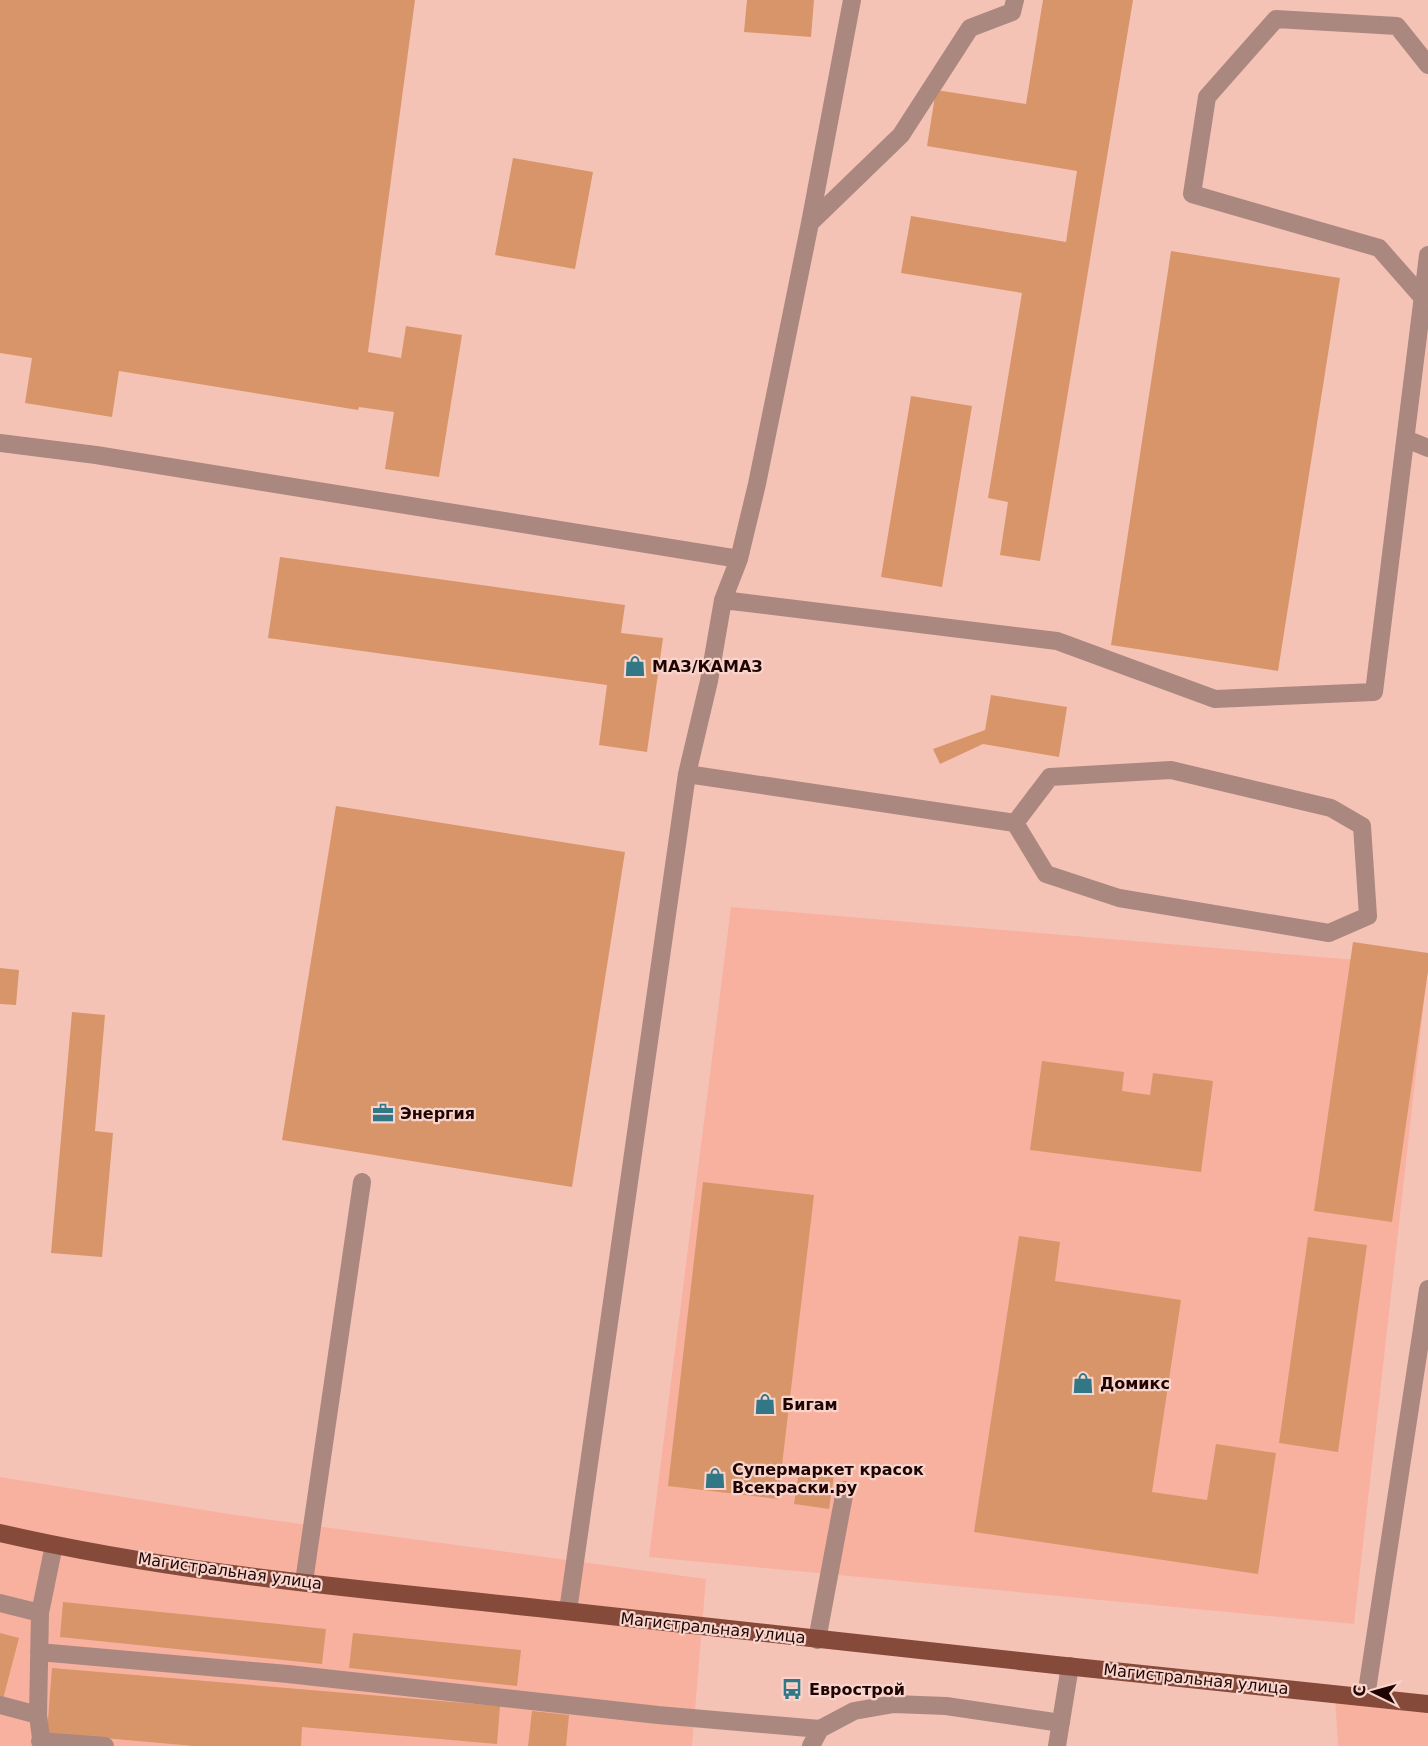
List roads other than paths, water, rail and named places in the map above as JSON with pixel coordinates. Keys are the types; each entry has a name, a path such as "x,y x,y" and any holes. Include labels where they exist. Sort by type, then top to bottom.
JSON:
{"main road":[{"name":"Магистральная улица","path":"0,1533 54,1545 246,1576 817,1640 1428,1704"}],"street":[{"path":"568,1611 687,774 709,681 723,600 739,559 757,484 852,0"},
{"path":"810,223 901,135 970,28 1012,12 1015,0"},
{"path":"1423,298 1380,248 1192,194 1207,97 1276,19 1397,26 1428,65"},
{"path":"723,600 1057,641 1215,699 1374,692 1428,255"},
{"path":"1406,439 1428,448"},
{"path":"0,443 96,455 739,559"},
{"path":"1171,770 1331,808 1362,826 1368,916 1329,933 1119,898 1046,874 1015,823 1050,777 1171,770"},
{"path":"687,774 1015,823"},
{"path":"304,1582 362,1182"},
{"path":"1366,1697 1428,1289"},
{"path":"817,1640 845,1490"},
{"path":"54,1545 40,1613 38,1715 41,1744 105,1746"},
{"path":"0,1603 40,1613"},
{"path":"39,1652 288,1674 658,1715 820,1729 854,1711 894,1704 946,1706 1061,1723"},
{"path":"1057,1746 1070,1666"},
{"path":"0,1705 38,1715"},
{"path":"811,1746 820,1729"}],"place":[{"name":"МАЗ/КАМАЗ","path":"635,666"},
{"name":"Энергия","path":"383,1113"},
{"name":"Домикс","path":"1083,1383"},
{"name":"Бигам","path":"765,1404"},
{"name":"Супермаркет красок Всекраски.ру","path":"715,1478"},
{"name":"Еврострой","path":"792,1689"}]}
